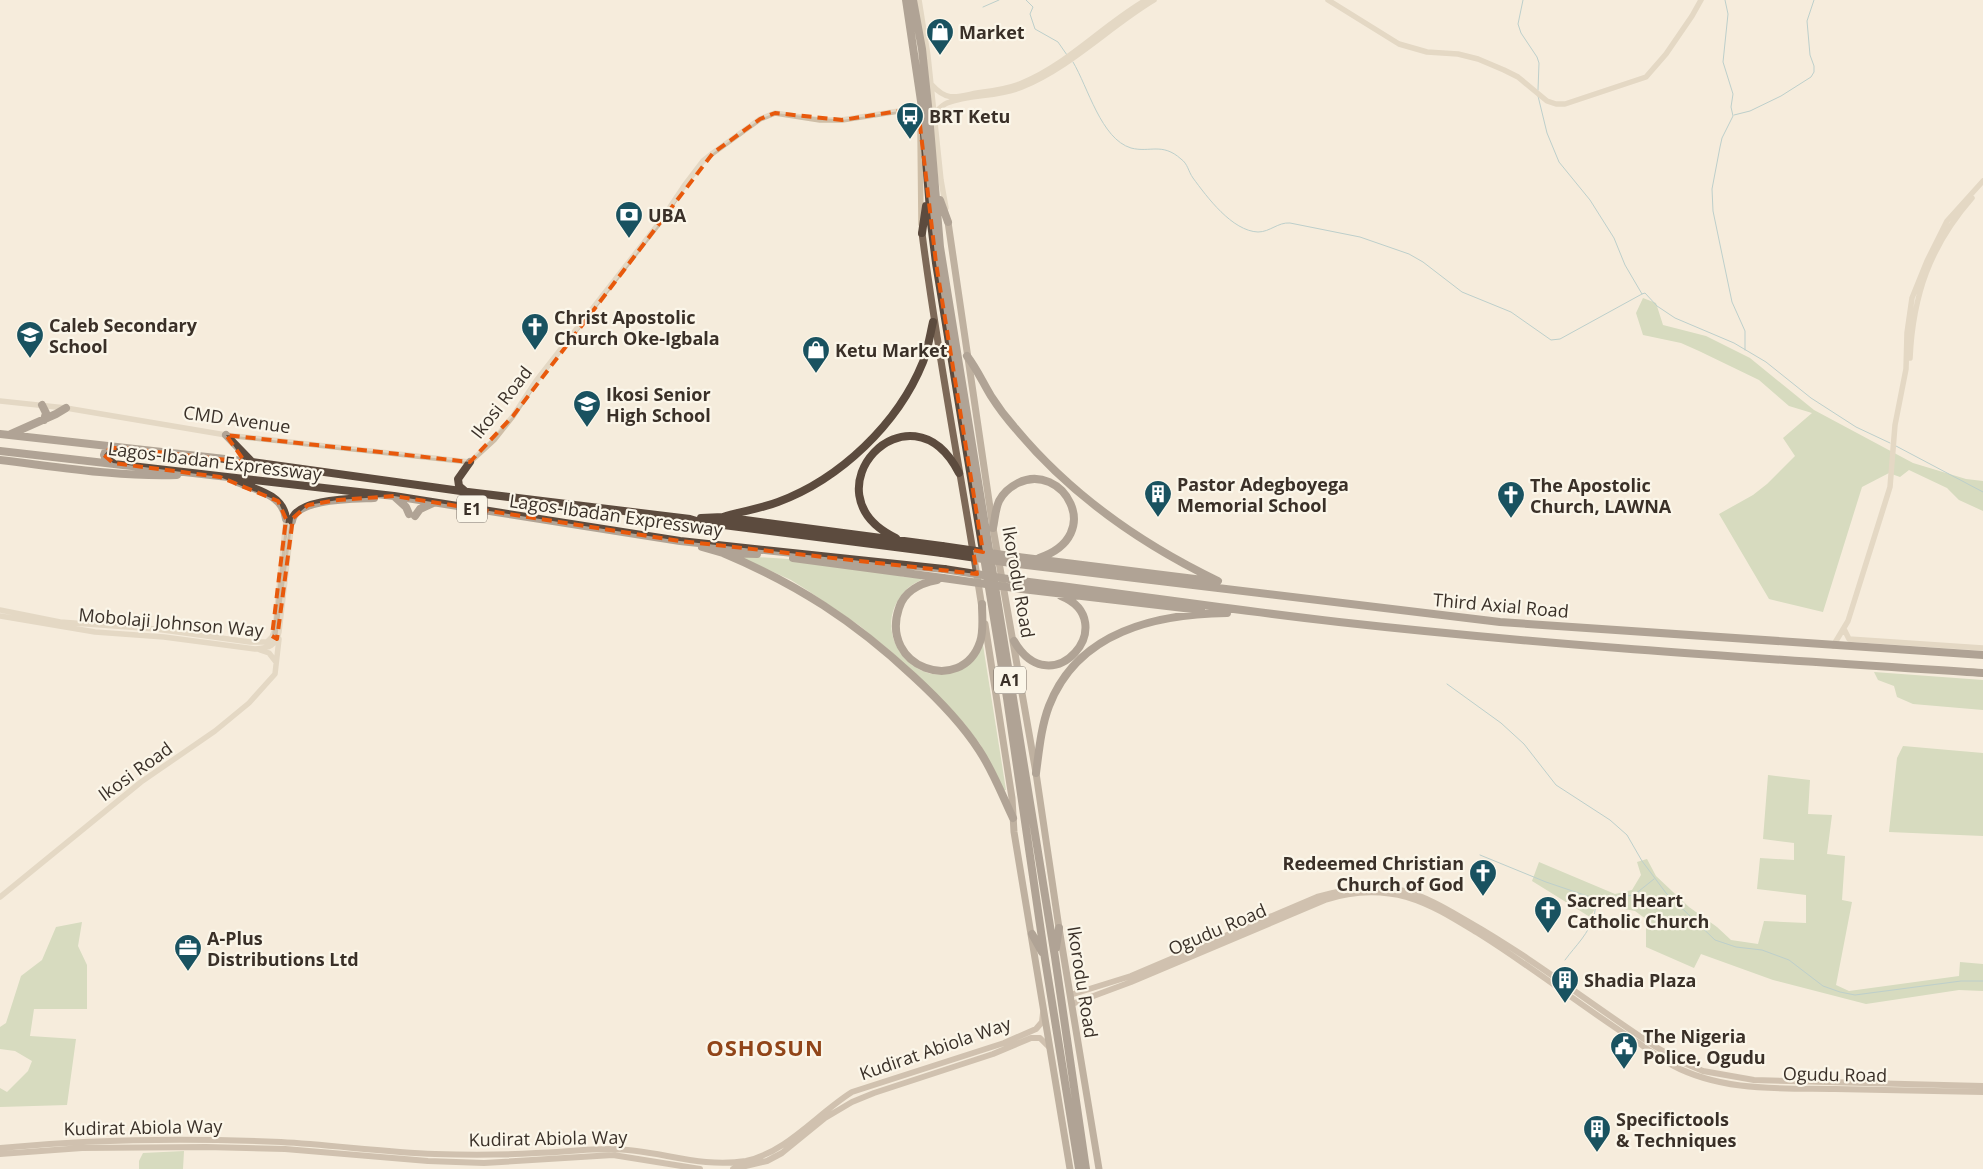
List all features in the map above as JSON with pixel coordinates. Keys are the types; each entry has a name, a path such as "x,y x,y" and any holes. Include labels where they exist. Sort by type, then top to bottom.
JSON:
{"highway":[{"name":"Ikorodu Road","path":"906,0 932,193 1055,957 1086,1169"},
{"name":"Ikorodu Road","path":"913,0 933,111 932,193 936,263 1007,698 1045,959 1079,1169"},
{"path":"932,193 948,222"},
{"path":"922,233 932,193"},
{"path":"723,517 758,509 808,489 830,475 852,457 888,420 905,396 923,362 933,322"},
{"path":"967,356 992,398 1017,430 1083,496 1122,527 1156,549 1218,581"},
{"path":"42,405 46,413 44,420"},
{"path":"2,434 20,431 66,408"},
{"name":"Lagos-Ibadan Expressway","path":"2,434 252,462 468,492 690,518 700,522 1018,560"},
{"path":"226,435 252,462"},
{"path":"902,541 879,529 866,515 861,505 859,478 867,459 882,444 901,436 920,437 942,449 954,463 959,473"},
{"path":"113,464 105,457 104,452 110,448 122,448"},
{"name":"Lagos-Ibadan Expressway","path":"0,450 394,496 680,541 944,569 1021,581"},
{"path":"0,460 106,473 150,476 187,473"},
{"path":"468,492 462,489 458,483 461,474 470,462"},
{"path":"220,477 270,495 284,508 289,520 297,511 308,505 338,500 394,496 412,515 434,503"},
{"path":"994,528 998,502 1007,490 1030,479 1053,484 1065,495 1072,507 1073,529 1070,536 1058,549 1035,559"},
{"path":"690,518 723,517 902,541 942,550"},
{"path":"680,541 723,553 779,578 857,627 903,666 939,701 969,736 990,769 1012,818"},
{"path":"723,553 755,553 1022,589 1227,613"},
{"path":"1018,560 1035,559 1218,581 1256,592"},
{"name":"Third Axial Road","path":"1018,560 1491,621 1983,655"},
{"path":"943,578 917,586 906,594 900,604 896,616 897,638 906,655 914,662 933,670 944,671 965,663 972,656 981,641 982,604"},
{"name":"Third Axial Road","path":"1021,581 1338,622 1615,648 1983,674"},
{"path":"1014,641 1028,659 1039,664 1053,665 1063,662 1078,651 1085,636 1081,612 1073,602 1050,592"},
{"path":"1036,773 1044,722 1049,705 1058,687 1072,668 1093,649 1113,636 1138,624 1170,617 1195,613 1273,613"},
{"path":"1055,957 1059,928"},
{"path":"1032,934 1045,959"}],"main road":[{"name":"Ikorodu Road","path":"948,222 994,528 1036,773 1098,1169"},
{"path":"922,233 933,322 945,377 959,473 982,604 1012,798 1012,818 1070,1169"},
{"name":"Ogudu Road","path":"1070,995 1124,978 1317,898 1349,889 1392,889 1422,898 1491,934 1641,1037 1684,1064 1703,1071 1730,1077 1819,1085 1983,1092"},
{"name":"Ogudu Road","path":"1072,1004 1131,982 1325,900 1358,892 1394,894 1411,898 1434,908 1469,928 1502,949 1594,1015 1680,1069 1706,1078 1734,1085 1983,1086"},
{"name":"Kudirat Abiola Way","path":"0,1154 82,1148 206,1147 311,1150 447,1162 484,1162 613,1148 709,1164 747,1160 778,1148 836,1102 852,1092 991,1048 1036,1029 1042,1022 1043,1004"},
{"name":"Kudirat Abiola Way","path":"733,1169 767,1161 782,1153 833,1113 874,1093 993,1054 1032,1038 1040,1038 1049,1047"},
{"name":"Kudirat Abiola Way","path":"0,1148 70,1142 206,1141 304,1144 432,1154 613,1155 700,1169"}],"street":[{"path":"902,0 918,108 922,162 920,199 922,233"},
{"name":"Ikorodu Road","path":"919,0 932,85 941,180 948,222"},
{"path":"1076,53 1128,10 1146,0"},
{"path":"933,111 947,103 1008,92 1023,87 1068,59 1130,14 1154,0"},
{"path":"1328,0 1398,44 1427,52 1458,54 1478,59 1504,70 1551,102 1565,104 1646,77 1666,54 1701,0"},
{"path":"932,85 947,97 1007,88 1022,84 1068,59"},
{"name":"Ikosi Road","path":"470,462 494,440 513,416 536,381 607,287 660,222 703,161 713,153 760,118 775,113 820,120 842,120 918,108"},
{"path":"1833,646 1848,621 1890,487 1896,420 1905,374 1907,334 1912,298 1942,230 1983,181"},
{"path":"1964,204 1983,186"},
{"name":"CMD Avenue","path":"0,401 66,408 226,435 470,462"},
{"name":"Mobolaji Johnson Way","path":"0,616 95,632 164,637 256,649 267,648 280,632 289,520"},
{"name":"Mobolaji Johnson Way","path":"276,639 289,520"},
{"name":"Mobolaji Johnson Way","path":"0,610 60,622 156,629 267,648"},
{"path":"1844,629 1849,639 1983,648"},
{"name":"Ikosi Road","path":"0,898 141,782 227,722 275,674 276,639"},
{"path":"267,648 276,662"}],"highlighted area":[{"path":"918,108 936,263 983,552 973,550 977,574 680,541 394,496 338,500 308,505 293,518 277,639 272,636 286,519 278,501 220,477 113,463 104,455 110,448 122,448 245,462 226,435 470,462 513,416 713,153 760,119 775,113 842,120"}],"green space":[{"path":"1643,298 1656,303 1663,325 1706,336 1750,358 1814,410 1913,463 1966,479 1983,481 1983,511 1959,500 1947,488 1909,470 1900,477 1889,473 1862,487 1823,612 1769,599 1719,514 1753,495 1795,456 1783,438 1812,413 1789,406 1759,380 1699,351 1681,343 1643,335 1636,313"},
{"path":"743,556 818,561 874,568 904,577 924,578 905,591 893,610 892,630 898,649 910,663 927,672 946,674 965,665 983,645 1006,790 1004,790 980,744 964,723 893,653 860,626 810,592 791,580 742,558"},
{"path":"1874,672 1983,680 1983,710 1913,704 1897,697 1894,686 1878,680"},
{"path":"1903,746 1983,753 1983,836 1889,832 1897,758"},
{"path":"1768,775 1810,780 1808,814 1832,815 1827,854 1845,856 1842,900 1852,902 1836,985 1849,991 1959,976 1960,962 1983,964 1983,991 1959,990 1866,1004 1773,980 1701,954 1694,968 1646,947 1646,919 1635,911 1598,904 1590,917 1532,881 1539,862 1615,894 1632,890 1641,875 1637,862 1647,859 1656,876 1689,907 1717,927 1731,940 1758,944 1764,921 1806,923 1806,895 1757,889 1760,858 1794,860 1794,843 1763,839"},
{"path":"82,922 78,946 87,965 87,1009 34,1009 30,1036 76,1039 67,1105 0,1107 0,1088 7,1092 28,1071 32,1061 15,1051 0,1049 0,1027 6,1023 21,976 42,960 56,927"},
{"path":"184,1151 183,1169 139,1169 139,1161 143,1153"}],"waterway":[{"path":"983,7 999,0"},
{"path":"1026,0 1033,7 1030,14 1035,29 1058,42 1067,55"},
{"path":"1523,0 1518,24 1521,33 1539,63 1538,90"},
{"path":"1725,0 1728,14 1723,62 1733,94 1731,107 1733,116 1722,138 1720,147 1712,189 1713,211 1732,302 1745,331 1745,350"},
{"path":"1734,115 1750,111 1781,96 1811,77 1814,72 1814,66 1810,55 1807,21 1814,0"},
{"path":"1073,62 1096,111 1111,134 1121,143 1131,148 1162,149 1174,154 1185,163 1193,178 1221,212 1239,226 1248,230 1262,232 1290,223 1360,237 1409,254 1423,262 1462,292 1511,312 1551,340 1560,339 1642,294"},
{"path":"1538,96 1547,133 1559,162 1590,200 1614,238 1625,265 1642,294 1645,293 1657,306 1675,318 1734,343 1766,362 1811,398 1856,427 1890,443"},
{"path":"1896,446 1983,492"},
{"path":"1447,684 1501,723 1524,744 1556,785 1610,820 1627,835 1642,861 1666,893 1715,940 1736,947 1762,950 1789,960 1823,986 1855,995 1961,981 1983,981"},
{"path":"1480,855 1546,882 1596,899"},
{"path":"1565,960 1589,928 1597,900 1600,896 1618,897 1634,895 1654,879"}],"place":[{"name":"Market","path":"940,56"},
{"name":"BRT Ketu","path":"910,140"},
{"name":"UBA","path":"629,239"},
{"name":"Christ Apostolic Church Oke-Igbala","path":"535,351"},
{"name":"Caleb Secondary School","path":"30,359"},
{"name":"Ketu Market","path":"816,374"},
{"name":"Ikosi Senior High School","path":"587,428"},
{"name":"Pastor Adegboyega Memorial School","path":"1158,518"},
{"name":"The Apostolic Church, LAWNA","path":"1511,519"},
{"name":"Redeemed Christian Church of God","path":"1483,897"},
{"name":"Sacred Heart Catholic Church","path":"1548,934"},
{"name":"A-Plus Distributions Ltd","path":"188,972"},
{"name":"Shadia Plaza","path":"1565,1004"},
{"name":"The Nigeria Police, Ogudu","path":"1624,1070"},
{"name":"Specifictools & Techniques","path":"1597,1153"}],"district":[{"name":"OSHOSUN","path":"765,1047"}]}
